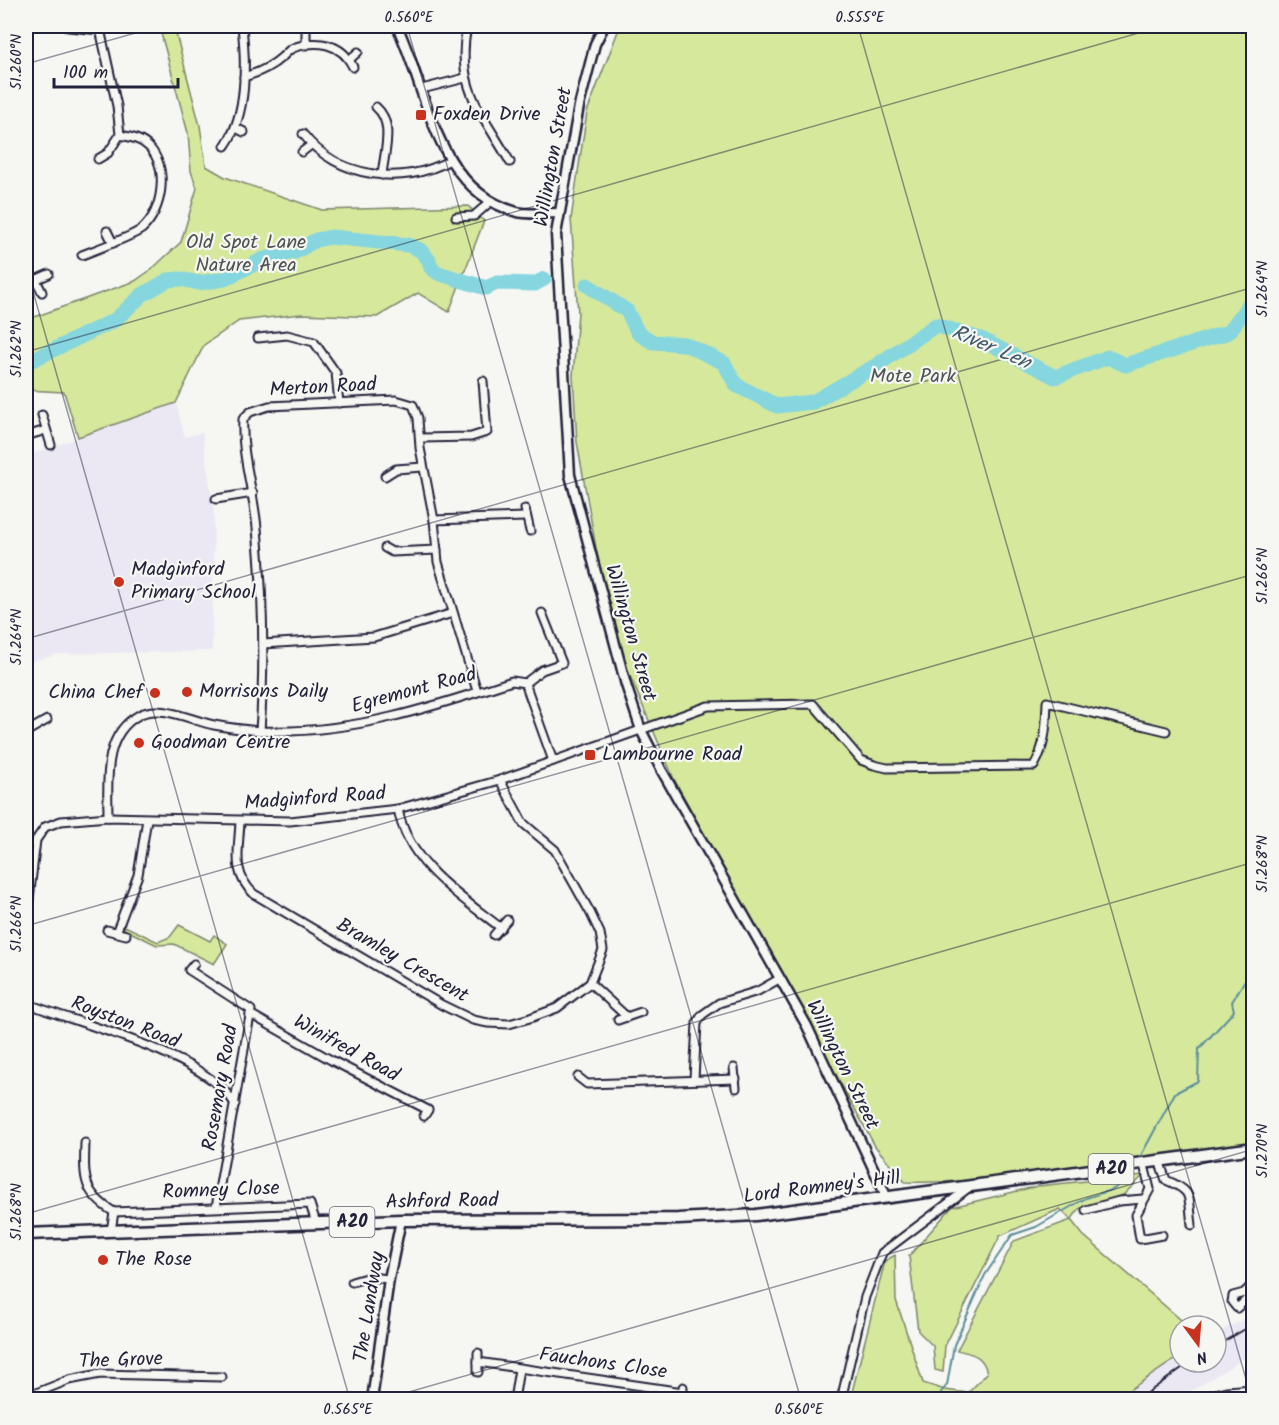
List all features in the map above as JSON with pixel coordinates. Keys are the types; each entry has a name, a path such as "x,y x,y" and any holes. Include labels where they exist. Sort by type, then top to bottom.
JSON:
{"main road":[{"name":"A20","path":"969,1187 1144,1165 1254,1148"},
{"name":"Lord Romney's Hill","path":"678,1219 756,1215 969,1187"},
{"name":"Ashford Road","path":"26,1234 401,1220 678,1219"}],"street":[{"path":"68,26 100,29 113,26"},
{"path":"225,146 236,128 244,77 242,26"},
{"path":"306,26 306,45"},
{"path":"398,26 450,160 471,188 490,202 519,213 558,213"},
{"path":"467,26 463,49 465,78 471,96 510,162"},
{"name":"Willington Street","path":"604,26 595,44 586,75 558,213 556,234 570,475 613,643 641,730 811,1034 887,1198"},
{"path":"98,159 108,153 120,135 117,106 100,29"},
{"path":"244,77 265,69 291,49 306,45 315,43 335,46 347,55 351,64 358,51"},
{"path":"422,89 465,78"},
{"path":"376,106 383,113 386,123 382,175"},
{"path":"376,123 386,123"},
{"path":"236,128 244,132"},
{"path":"303,134 311,145 353,170 382,175 430,171 450,160"},
{"path":"82,255 142,229 157,206 162,179 159,164 150,148 139,139 120,135"},
{"path":"302,152 311,145"},
{"path":"456,217 474,216 490,202"},
{"path":"107,231 113,243"},
{"path":"26,284 49,274"},
{"path":"36,280 42,292"},
{"path":"258,338 287,336 314,342 336,373 339,403"},
{"path":"420,438 471,437 487,432 483,381"},
{"name":"Merton Road","path":"260,730 263,644 258,529 242,437 243,419 250,411 269,406 404,401 413,405 434,520 438,562 477,691"},
{"path":"42,415 51,445"},
{"path":"26,436 46,430"},
{"path":"385,476 396,469 423,467"},
{"path":"216,499 253,493"},
{"path":"434,520 525,513 530,531"},
{"path":"385,548 392,552 437,550"},
{"path":"263,644 374,637 453,613"},
{"path":"542,613 562,663 542,670 525,682 553,761"},
{"name":"Egremont Road","path":"108,817 111,749 124,727 141,713 170,713 212,725 260,730 360,725 408,714 512,681 525,682"},
{"name":"Madginford Road","path":"26,925 36,840 45,827 61,821 108,817 240,821 301,820 398,809 500,780 708,706 813,704 861,760 887,768 1034,766 1046,738 1047,702 1166,731"},
{"path":"26,732 47,720"},
{"path":"500,780 523,823 555,850 600,933 603,950 590,983 627,1017"},
{"path":"398,809 401,825 413,847 434,873 457,895 501,928"},
{"path":"116,933 138,875 147,819"},
{"name":"Bramley Crescent","path":"240,821 238,869 242,883 254,894 442,1005 473,1020 509,1024 530,1018 557,1008 590,983"},
{"path":"494,935 507,920"},
{"path":"107,930 126,935"},
{"name":"Winifred Road","path":"194,964 189,970 251,1012 339,1065 426,1113"},
{"path":"694,1079 697,1023 702,1015 719,1003 758,991 779,979"},
{"name":"Royston Road","path":"26,1003 167,1054 229,1093 235,1104"},
{"name":"Rosemary Road","path":"216,1207 251,1012"},
{"path":"618,1020 641,1012"},
{"path":"734,1068 736,1088"},
{"path":"578,1077 587,1084 735,1079"},
{"path":"85,1143 82,1156 87,1189 97,1203 114,1212 111,1231"},
{"path":"1160,1162 1166,1180 1182,1186 1186,1191 1192,1225"},
{"path":"1144,1165 1150,1189 1136,1215 1140,1239 1162,1235"},
{"path":"841,1400 866,1297 882,1253 969,1187"},
{"path":"1086,1210 1119,1200 1143,1199"},
{"name":"Romney Close","path":"114,1212 310,1204 316,1223"},
{"name":"The Landway","path":"372,1400 389,1279 401,1220"},
{"path":"352,1282 369,1277 389,1279"},
{"path":"1254,1282 1244,1293 1233,1296 1232,1302 1237,1308 1254,1293"},
{"path":"478,1353 478,1372"},
{"name":"Fauchons Close","path":"478,1362 519,1370 683,1392"},
{"name":"Fauchons Close","path":"514,1400 519,1370"},
{"name":"The Grove","path":"26,1397 69,1380 100,1374 222,1377"},
{"path":"1193,1400 1226,1391 1254,1389"}],"shaded area":[{"name":"Madginford Primary School","path":"176,403 185,437 202,432 214,513 212,651 58,654 27,663 26,456"},
{"path":"1253,1315 1253,1353 1228,1368 1228,1327"},
{"path":"1168,1364 1168,1374 1219,1374 1178,1399 1116,1400"}],"green space":[{"name":"Old Spot Lane Nature Area","path":"159,26 174,26 200,126 206,166 225,177 322,210 468,206 484,221 449,312 418,293 377,317 302,314 239,321 204,345 176,403 78,437 64,392 26,390 26,320 135,281 152,269 181,242 197,188 191,171 188,133"},
{"name":"Mote Park","path":"620,26 1253,26 1253,1143 1036,1174 949,1182 905,1182 875,1146 674,779 627,669 598,559 577,442 573,376 578,313 571,219 587,112"},
{"path":"179,925 210,941 214,935 227,944 214,964 174,944 157,945 124,929 125,926 158,942 170,937"},
{"path":"1144,1175 1123,1195 1079,1209 1071,1220 1060,1209 1000,1236 945,1346 943,1372 935,1370 933,1346 918,1331 909,1256 952,1207 1038,1186"},
{"path":"1071,1220 1083,1235 1174,1314 1168,1314 1168,1364 1116,1399 850,1400 885,1261 895,1255 896,1300 923,1383 945,1390 968,1393 987,1373 980,1359 957,1350 1014,1241"}],"waterway":[{"name":"River Len","path":"26,363 115,320 142,295 168,280 180,279 199,283 224,279 264,259 295,252 316,240 331,237 408,245 420,250 429,260 431,268 438,273 486,288 497,283 535,284 544,279"},
{"name":"River Len","path":"587,285 627,311 638,333 653,342 685,344 724,363 736,385 777,406 813,402 877,365 936,325 983,340 1055,377 1108,357 1125,365 1229,332 1254,297"},
{"path":"1139,1159 1175,1093 1198,1081 1199,1049 1234,1011 1232,1002 1245,980 1254,978"},
{"path":"935,1400 947,1385 954,1345 985,1275 1012,1235 1036,1227 1086,1198 1114,1189 1130,1174"}],"railway":[{"path":"1228,1339 1254,1324"},
{"path":"1138,1400 1174,1374"}],"place":[{"name":"Foxden Drive","path":"421,115"},
{"name":"Madginford Primary School","path":"119,582"},
{"name":"Morrisons Daily","path":"187,692"},
{"name":"China Chef","path":"155,693"},
{"name":"Goodman Centre","path":"139,743"},
{"name":"Lambourne Road","path":"590,755"},
{"name":"The Rose","path":"103,1260"}]}
